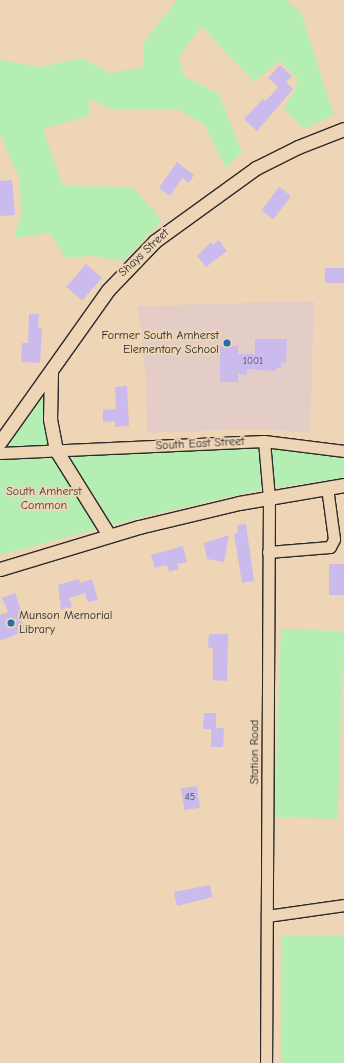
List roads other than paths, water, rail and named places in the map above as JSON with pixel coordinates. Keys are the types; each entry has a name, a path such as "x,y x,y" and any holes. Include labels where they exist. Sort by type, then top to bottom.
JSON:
{"main road":[{"name":"Shays Street","path":"0,442 52,372 108,290 155,241 256,168 298,147 344,129"},
{"path":"52,372 50,420 56,450 109,535"},
{"path":"0,569 109,535 269,498 344,485"}],"street":[{"name":"South East Street","path":"0,453 264,441 344,451"},
{"name":"Station Road","path":"264,441 269,498 266,1063"},
{"path":"268,552 330,547 334,539 327,487"},
{"path":"267,916 344,906"}],"place":[{"name":"Former South Amherst Elementary School","path":"227,343"},
{"name":"Munson Memorial Library","path":"11,623"}],"park label":[{"name":"South Amherst Common","path":"44,499"}]}
